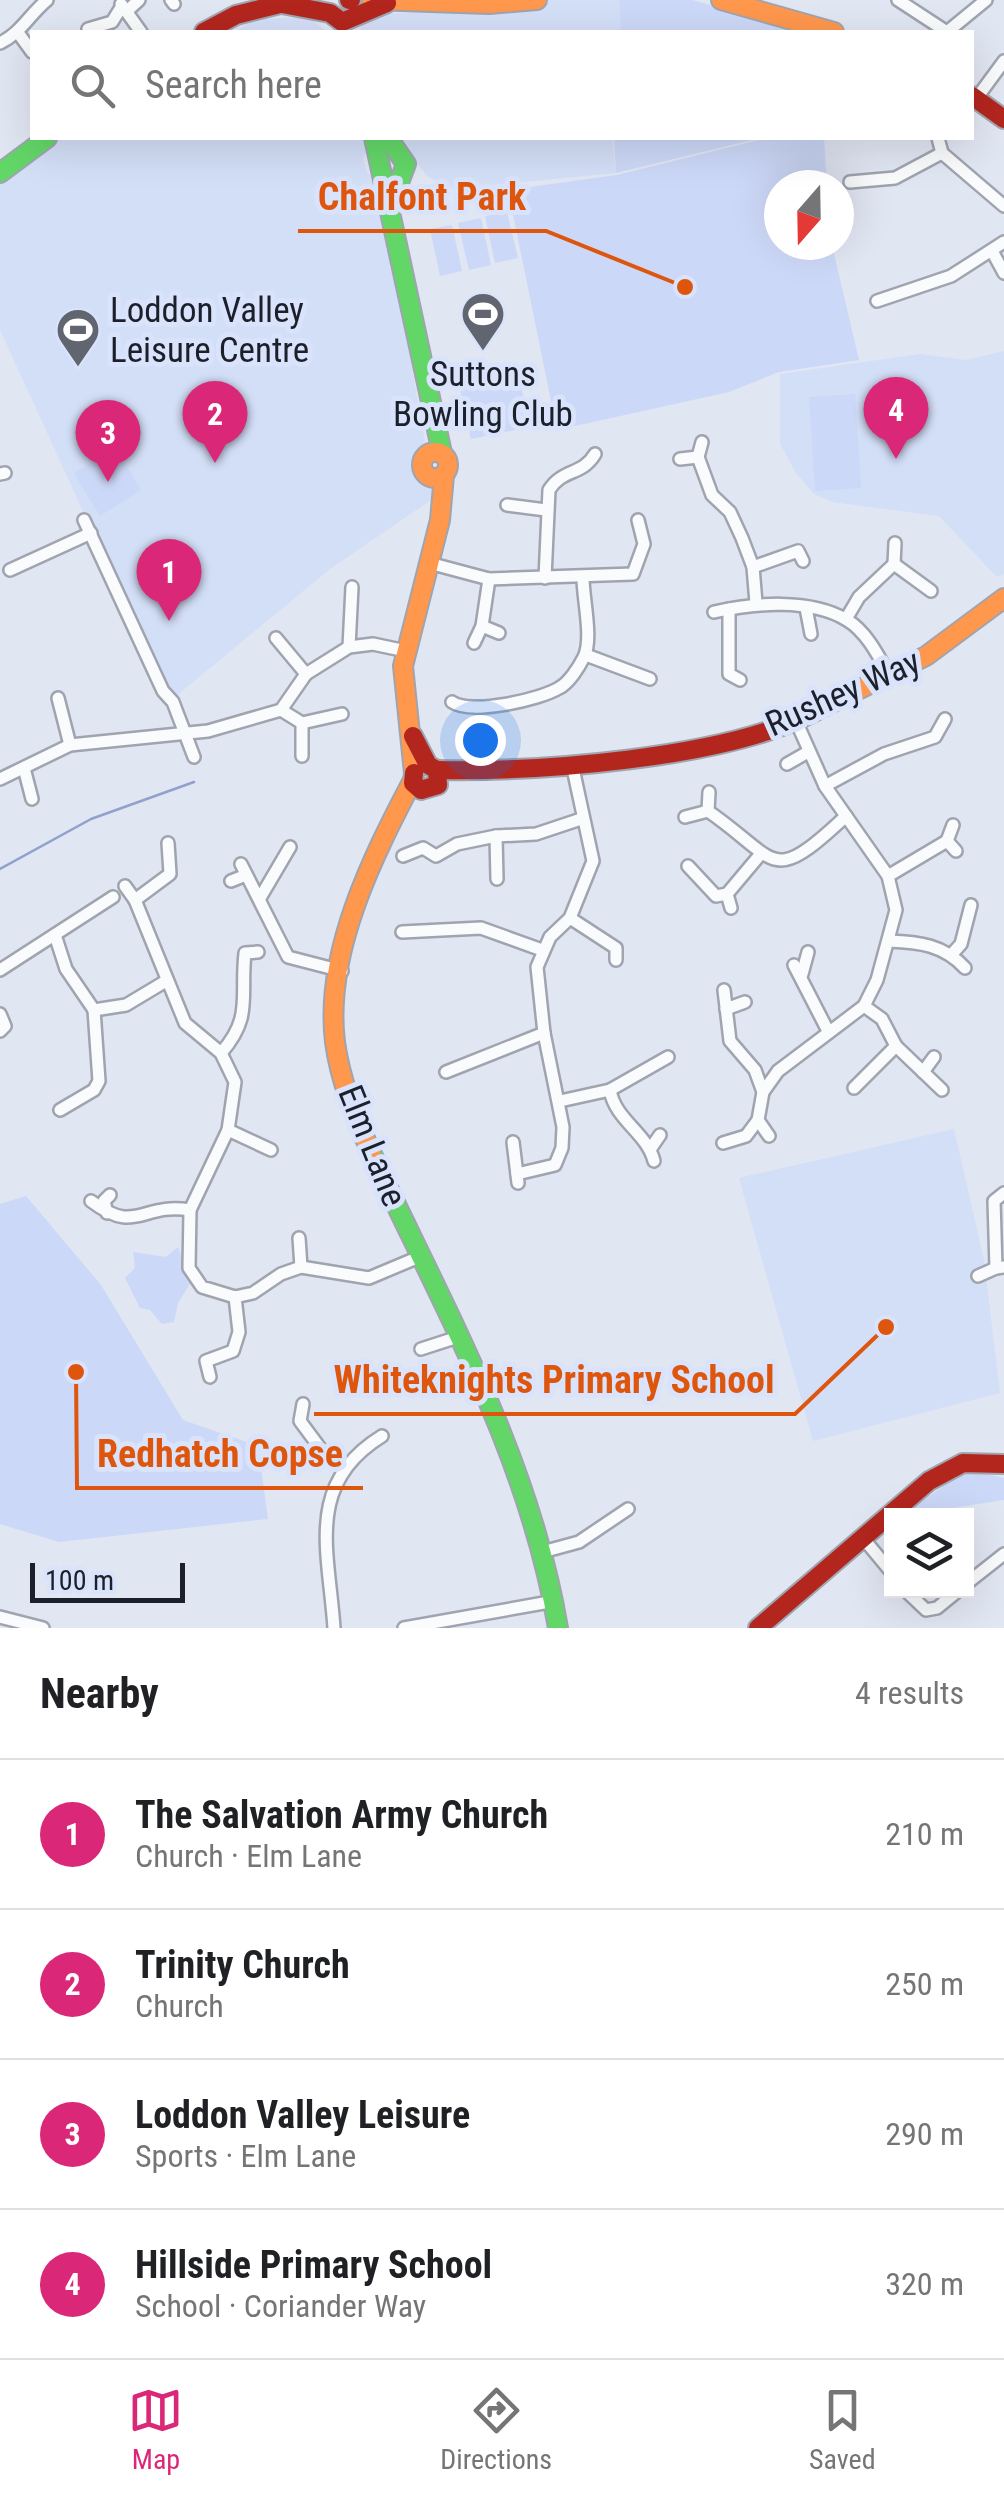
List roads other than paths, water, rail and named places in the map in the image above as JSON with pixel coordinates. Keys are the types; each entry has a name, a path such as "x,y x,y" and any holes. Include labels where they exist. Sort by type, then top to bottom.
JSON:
{"street":[{"path":"0,44 19,34 28,17 46,0"},
{"path":"88,29 112,22 122,6 139,0"},
{"path":"207,30 222,20 290,2 345,12 380,1 537,0"},
{"path":"721,0 827,30"},
{"path":"898,0 944,30"},
{"path":"949,30 980,1"},
{"path":"122,6 140,30"},
{"path":"19,34 30,49"},
{"path":"1004,61 974,97 1004,119"},
{"path":"0,173 44,140"},
{"path":"939,140 942,152 1004,206"},
{"path":"383,161 406,164 393,144 383,161 390,209 433,416 434,454 422,467 438,476 442,508 401,683 409,732 425,777"},
{"path":"854,182 895,178 942,152"},
{"path":"876,301 951,276 1004,242"},
{"path":"992,252 1004,273"},
{"path":"702,442 698,457 712,495 730,512 753,567 756,603"},
{"path":"544,578 546,510 555,480 586,469 595,454"},
{"path":"680,459 698,457"},
{"path":"586,469 596,479"},
{"path":"730,512 739,500"},
{"path":"507,505 546,510"},
{"path":"84,520 186,731 194,757"},
{"path":"429,562 489,579 633,574 644,544 638,520"},
{"path":"10,570 90,533"},
{"path":"846,619 859,596 894,564 895,543"},
{"path":"753,567 803,551"},
{"path":"894,564 923,588"},
{"path":"455,710 556,690 586,655 583,578"},
{"path":"474,643 482,626 489,579"},
{"path":"348,647 352,586"},
{"name":"Rushey Way","path":"425,777 692,750 796,721 890,677 938,648 1004,598"},
{"path":"714,612 756,603 806,608 846,619 876,650 890,677"},
{"path":"806,608 811,634"},
{"path":"728,609 730,679"},
{"path":"482,626 498,633"},
{"path":"276,638 306,674"},
{"path":"0,779 70,745 208,730 281,710 306,674 348,647 372,644 406,651"},
{"path":"586,655 650,680"},
{"path":"58,698 70,745"},
{"path":"281,710 302,723 342,714"},
{"path":"825,786 884,754 939,743 945,719"},
{"path":"723,1143 746,1136 758,1120 764,1092 778,1071 864,1006 878,980 896,910 888,876 825,786 796,721"},
{"path":"302,723 302,756"},
{"path":"787,764 808,752"},
{"path":"513,1142 518,1178 554,1165 562,1148 560,1100 537,992 542,950 570,918 593,861 592,838 581,819 572,764"},
{"path":"24,768 32,799"},
{"name":"Elm Lane","path":"425,777 375,851 342,971 334,1014 345,1091 497,1418 546,1552 558,1628"},
{"path":"708,811 709,792"},
{"path":"708,811 759,856 780,860 802,856 846,816"},
{"path":"685,817 708,811"},
{"path":"436,856 457,844 496,836 536,834 581,819"},
{"path":"888,876 952,846 953,825"},
{"path":"496,836 497,879"},
{"path":"134,900 176,876 168,842"},
{"path":"260,898 290,847"},
{"path":"403,856 423,848 436,856"},
{"path":"436,856 436,870"},
{"path":"688,866 716,896 729,901 759,856"},
{"path":"231,882 244,870 288,956 342,971"},
{"path":"125,886 185,1023 221,1052 236,1082 228,1130 190,1210 189,1268 202,1286 235,1297 301,1268 369,1278 419,1257"},
{"path":"0,970 113,897"},
{"path":"952,954 961,944 971,904"},
{"path":"570,918 616,954 627,939"},
{"path":"402,932 481,928 542,950"},
{"path":"55,935 73,982 94,1010 99,1081 94,1090 60,1110"},
{"path":"889,941 920,942 952,954 965,968"},
{"path":"221,1052 240,1032 246,1012 241,985 247,950"},
{"path":"808,952 798,970 828,1030"},
{"path":"94,1010 126,1004 166,982"},
{"path":"724,990 730,1040 755,1070 764,1092"},
{"path":"726,1009 745,1002"},
{"path":"864,1006 882,1018 896,1046 942,1090"},
{"path":"446,1072 544,1034"},
{"path":"854,1088 867,1083 896,1046"},
{"path":"560,1100 610,1090 668,1057"},
{"path":"923,1072 934,1058"},
{"path":"65,1089 71,1102"},
{"path":"610,1090 630,1127 652,1154 660,1135"},
{"path":"758,1120 769,1136"},
{"path":"228,1130 271,1150"},
{"path":"978,1276 1000,1268 994,1200 1004,1193"},
{"path":"108,1213 104,1201 110,1195"},
{"path":"91,1201 108,1213 129,1220 171,1207 190,1210"},
{"path":"300,1238 301,1268"},
{"path":"210,1377 201,1356 233,1351 239,1332 235,1297"},
{"path":"421,1348 458,1337"},
{"path":"303,1404 300,1421 323,1452 343,1468"},
{"path":"334,1628 326,1512 343,1468 382,1436"},
{"path":"758,1628 940,1473 978,1460 1004,1464"},
{"path":"546,1552 578,1542 628,1509"},
{"path":"863,1538 884,1564"},
{"path":"974,1578 1004,1554"},
{"path":"913,1598 926,1610 937,1608 949,1598"},
{"path":"404,1628 555,1601"},
{"path":"0,1617 43,1628"}],"waterway":[{"path":"0,869 91,819 194,782"}],"place":[{"name":"Chalfont Park","path":"685,287"},
{"name":"Suttons Bowling Club","path":"483,352"},
{"name":"Loddon Valley Leisure Centre","path":"78,368"},
{"name":"Hillside Primary School","path":"896,459"},
{"name":"Trinity Church","path":"215,463"},
{"name":"Loddon Valley Leisure","path":"108,482"},
{"name":"The Salvation Army Church","path":"169,621"},
{"name":"Whiteknights Primary School","path":"886,1327"},
{"name":"Redhatch Copse","path":"76,1372"}]}
